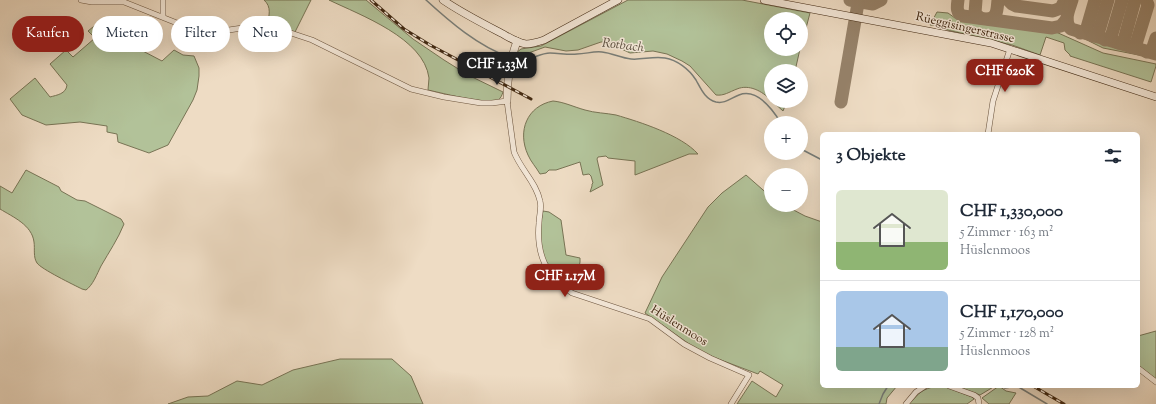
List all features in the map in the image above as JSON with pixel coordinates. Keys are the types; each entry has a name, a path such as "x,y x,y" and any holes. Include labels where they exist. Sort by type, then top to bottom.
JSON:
{"main road":[{"path":"443,0 517,42 525,44 536,43 544,40 618,0"},
{"name":"Rüeggisingerstrasse","path":"764,0 991,43 1156,97"},
{"name":"Hüslenmoos","path":"507,101 507,89 511,64 517,42"}],"street":[{"path":"81,0 92,2 124,2 163,16 197,31 222,31 249,27 279,29 312,40 411,90 481,103 507,101"},
{"path":"163,0 163,16"},
{"path":"988,132 993,101 1010,49"},
{"name":"Hüslenmoos","path":"507,101 516,159 534,185 541,203 538,238 540,252 546,268 554,279 562,287 578,296 636,313 650,319 684,344 710,358 749,375 731,404"},
{"path":"1140,370 1156,382"},
{"path":"906,404 916,392 922,388"},
{"path":"955,388 974,395 978,398 979,404"}],"green space":[{"path":"264,0 311,0 295,32 292,31 292,16 269,16 267,3"},
{"path":"329,0 366,0 413,39 444,60 468,75 503,92 500,98 498,100 484,101 428,90 429,78 425,64 416,51 389,30"},
{"path":"628,0 742,0 805,12 764,12 764,56 798,56 797,64 764,64 764,94 755,89 746,87 716,95 690,66 682,61 667,54 653,51 630,53 607,42 601,42 578,50 566,51 545,47 523,55 516,53 521,49 541,46"},
{"path":"937,12 948,13 955,18 1056,32 1103,53 1156,64 1156,66 1151,82 1070,56 1065,50 1064,43 1046,37 1040,55 1012,45 939,28 940,26 930,25"},
{"path":"92,28 92,35 88,31"},
{"path":"1079,36 1154,58 1103,48"},
{"path":"92,41 92,52 145,52 162,61 172,52 194,56 199,68 197,90 168,145 149,153 118,142 117,134 107,132 107,126 80,122 46,125 22,115 10,99 35,78 50,97 63,92 67,85 50,64 64,52 68,52 73,57 79,52 84,52 84,48"},
{"path":"553,101 565,103 589,111 616,115 648,125 671,135 691,147 698,154 689,154 635,175 635,161 608,158 606,156 598,157 597,159 603,185 590,192 593,183 591,176 589,174 583,175 580,162 556,170 549,170 546,173 540,174 529,158 525,146 524,129 531,114 537,108"},
{"path":"26,170 59,187 61,191 77,200 85,201 121,219 124,224 95,279 86,290 65,281 40,266 35,258 34,242 30,231 16,218 0,209 0,186 12,193"},
{"path":"746,175 764,191 764,212 797,212 820,221 820,388 895,388 887,398 886,404 737,404 752,381 776,397 783,385 760,371 758,374 713,357 692,346 645,313 662,277 708,207 722,193"},
{"path":"543,211 549,212 561,220 566,255 580,258 576,274 567,283 563,284 551,272 542,254 540,233"},
{"path":"1156,331 1156,379 1140,367 1140,335"},
{"path":"340,359 392,359 411,376 423,404 168,404 188,397 208,396 237,381 262,385 293,370"},
{"path":"949,388 974,399 967,404 909,404 921,392 928,389"},
{"path":"961,388 992,388 980,395"},
{"path":"996,388 1002,388 1006,391 1016,393 1009,404 989,404 982,398"}],"waterway":[{"name":"Rotbach","path":"426,0 475,40 486,47 509,57"},
{"name":"Rotbach","path":"515,59 524,60 546,53 574,54 599,52 631,59 656,57 665,58 678,63 690,72 704,93 712,101 722,102 739,95 752,95 758,97 764,102 777,116"},
{"name":"Rotbach","path":"808,153 820,159"},
{"name":"Rotbach","path":"879,404 887,388"},
{"path":"1020,388 1047,404"}],"taxiway":[{"path":"850,0 873,4 881,0"},
{"path":"958,0 958,11 963,16 1052,28 1061,26 1067,19"},
{"path":"976,0 975,13 980,18"},
{"path":"988,19 994,17 998,0"},
{"path":"1008,0 1016,6 1053,11 1061,8 1065,0"},
{"path":"1072,0 1067,19 1071,29 1156,54"},
{"path":"1080,33 1086,31 1095,0"},
{"path":"1093,36 1098,34 1108,0"},
{"path":"1105,40 1111,37 1122,0"},
{"path":"1118,43 1122,43 1124,40 1135,0"},
{"path":"1131,47 1134,47 1136,44 1148,5 1146,0"},
{"path":"841,102 858,4 855,1"},
{"path":"1147,52 1152,50 1156,38"}],"railway":[{"path":"371,0 404,29 430,45 531,99"},
{"path":"1036,388 1064,404"}]}
